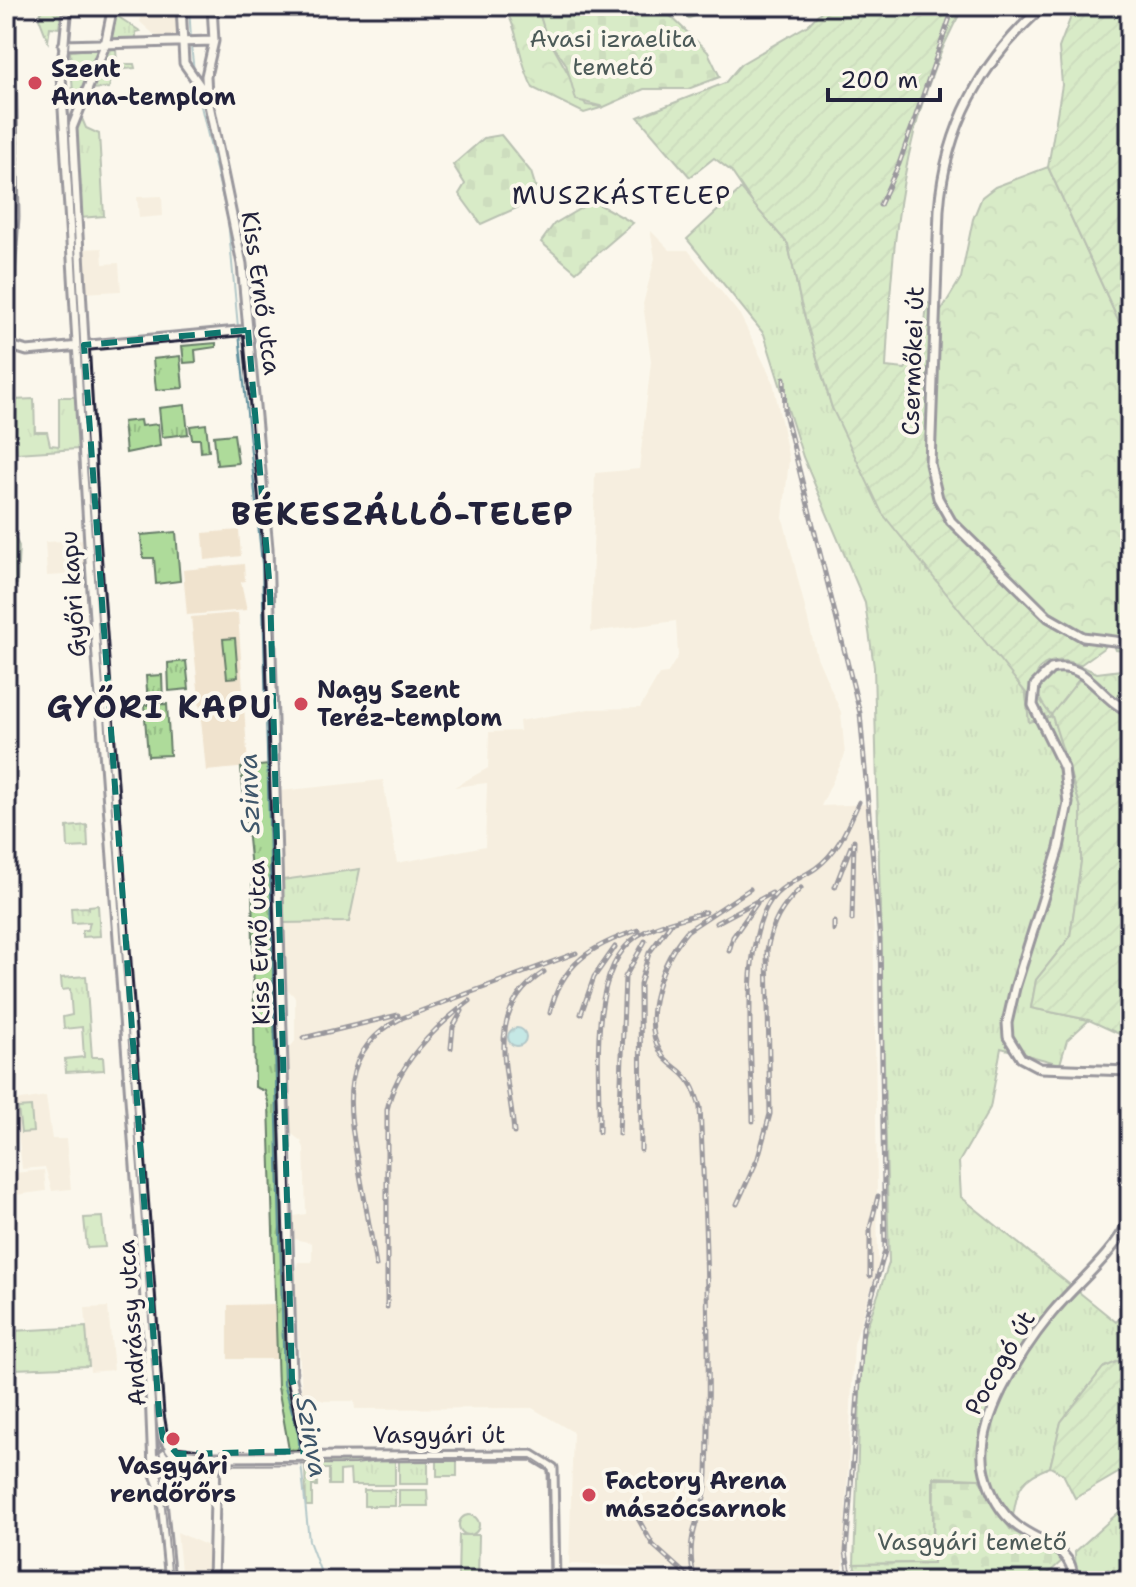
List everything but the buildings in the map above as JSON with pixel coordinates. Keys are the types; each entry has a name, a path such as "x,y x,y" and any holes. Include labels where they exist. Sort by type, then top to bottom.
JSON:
{"street":[{"path":"10,6 14,217 7,338 27,351 246,330"},
{"name":"Győri kapu","path":"68,6 61,80 139,1186"},
{"name":"Győri kapu","path":"113,6 105,45 72,128 80,346 78,362 139,1186"},
{"path":"181,6 187,41"},
{"name":"Kiss Ernő utca","path":"212,6 214,41 206,76 207,95 242,264 270,581 292,1379 302,1455"},
{"name":"Csermőkei út","path":"1044,6 1008,40 979,79 960,115 944,168 939,210 930,464 938,498 951,521 1048,617 1083,637 1130,643"},
{"name":"Kiss Ernő utca","path":"187,41 188,72 207,95"},
{"path":"63,45 214,41"},
{"path":"58,349 78,362"},
{"path":"1130,711 1113,702 1086,675 1071,668 1051,669 1035,685 1035,710 1064,768 1067,813 1015,988 1007,1028 1014,1050 1030,1065 1051,1069 1108,1068 1130,1071"},
{"name":"Andrássy utca","path":"139,1186 160,1428 166,1444 177,1454"},
{"name":"Andrássy utca","path":"139,1186 154,1461"},
{"name":"Pocogó út","path":"1073,1581 1070,1562 1064,1554 1026,1533 1003,1513 987,1483 982,1453 986,1424 1050,1315 1113,1251 1130,1220"},
{"path":"170,1581 154,1461 164,1452 177,1454 184,1462 184,1473"},
{"name":"Vasgyári út","path":"177,1454 212,1457 532,1455 545,1460 553,1468 555,1581"},
{"path":"156,1477 171,1483 184,1473 191,1460 212,1457 213,1581"}],"highlighted area":[{"path":"248,330 270,591 292,1379 310,1451 177,1454 163,1438 159,1414 84,345"}],"shaded area":[{"path":"143,6 174,6 171,14 177,18 178,37 158,38 140,22"},
{"path":"162,196 163,216 139,218 137,197"},
{"path":"650,230 670,250 688,250 740,315 773,381 789,460 783,518 817,657 841,712 845,755 821,806 872,804 878,1266 854,1344 843,1572 821,1575 569,1564 573,1432 532,1408 355,1409 354,1401 324,1401 302,1393 294,1275 298,1262 312,1262 312,1243 294,1239 293,1216 306,1214 304,1148 301,1141 288,1131 286,1066 288,1050 295,1041 295,997 284,986 282,923 349,922 359,869 282,880 280,791 383,780 397,863 485,846 487,783 454,787 488,768 489,732 520,731 519,721 589,709 640,708 659,675 667,674 678,656 676,621 591,632 595,473 639,469 651,361 643,304 655,258"},
{"path":"102,248 103,264 119,263 121,291 83,293 81,249"},
{"path":"239,530 241,556 205,560 203,533"},
{"path":"83,540 85,574 47,576 45,542"},
{"path":"244,564 245,581 241,582 247,610 187,615 183,570"},
{"path":"238,613 248,767 206,771 191,617"},
{"path":"46,1096 52,1139 66,1139 71,1189 52,1191 45,1167 22,1169 15,1101"},
{"path":"6,1101 11,1101 17,1143 6,1144"},
{"path":"44,1170 46,1191 16,1195 14,1173"},
{"path":"275,1304 277,1359 228,1359 228,1305"},
{"path":"108,1307 114,1370 90,1372 85,1308"},
{"path":"177,1532 215,1549 215,1581 182,1581"}],"green space":[{"path":"6,6 11,155 6,291"},
{"path":"43,6 62,6 59,28 50,27 48,41 39,18"},
{"path":"503,6 537,6 546,34 586,105 604,107 584,113 533,88 513,25"},
{"name":"Avasi izraelita temető","path":"537,6 660,6 708,52 720,77 688,89 644,89 604,107 576,100 566,64 546,35"},
{"path":"675,6 724,6 689,18"},
{"path":"826,6 964,6 943,48 913,136 897,228 886,367 905,369 923,344 927,303 935,305 930,463 945,513 1048,617 1105,647 1080,665 1052,661 1043,665 1036,680 1037,691 1051,715 1081,677 1114,707 1130,712 1130,1039 1089,1020 1031,1008 1036,980 1070,937 1081,862 1081,808 1052,716 1029,722 1026,693 882,513 832,408 801,304 788,244 754,205 731,171 714,158 690,177 638,117 725,83 741,64 808,25"},
{"path":"1075,6 1130,6 1130,346 1048,167 1062,85 1059,48"},
{"path":"114,14 140,31 136,32 136,41 109,43"},
{"path":"100,48 74,107 70,51"},
{"path":"106,49 116,49 117,64 134,64 135,68 113,70 109,88 90,89"},
{"path":"80,114 86,128 99,134 104,216 80,218 75,127"},
{"path":"501,135 531,172 539,198 481,224 459,194 465,184 453,165 484,138"},
{"path":"1048,167 1130,346 1130,652 1116,650 1113,642 1096,641 1057,624 956,528 932,479 935,321 961,278 973,219 982,197 995,187"},
{"path":"741,189 788,244 801,304 832,408 1026,694 1029,722 1052,716 1081,808 1081,862 1070,937 1036,980 1031,1008 1089,1020 1067,1040 1060,1064 1001,1048 990,1108 959,1162 961,1197 1116,1322 1130,1308 1130,1356 1103,1368 1061,1422 1050,1467 1023,1483 1010,1529 979,1479 933,1477 933,1563 854,1564 862,1341 889,1263 874,667 865,603 803,457 764,334 687,239"},
{"path":"593,201 633,223 576,272 541,242 554,224"},
{"path":"216,343 216,347 195,350 196,362 184,363 182,346"},
{"path":"180,356 183,388 156,390 153,359"},
{"path":"59,397 80,397 82,459 78,449 17,453 13,400 34,399 35,432 47,432 50,445 59,446"},
{"path":"185,405 188,434 162,437 159,408"},
{"path":"140,420 141,426 158,424 160,446 126,453 123,422"},
{"path":"206,424 209,451 201,452 200,439 192,439 190,426"},
{"path":"234,434 238,463 217,465 214,436"},
{"path":"6,470 12,532 19,546 17,584 6,584"},
{"path":"176,532 180,581 156,584 154,558 143,558 141,535"},
{"path":"235,638 238,677 227,678 223,639"},
{"path":"1066,660 1097,673 1130,669 1130,712 1114,707 1081,677 1052,716 1036,698 1033,681 1047,663"},
{"path":"186,661 189,689 169,691 168,663"},
{"path":"162,675 163,703 148,704 146,676"},
{"path":"167,704 170,755 148,756 144,705"},
{"path":"268,765 288,1379 305,1449 289,1450 278,1387 269,1105 265,1091 255,1087 252,879 241,768"},
{"path":"87,825 88,847 68,848 67,827"},
{"path":"360,869 349,922 282,923 282,880"},
{"path":"98,905 100,936 82,937 82,930 88,930 90,922 72,923 71,908 88,907 89,910 89,906"},
{"path":"86,976 92,1057 103,1057 104,1070 66,1072 65,1059 84,1057 82,1027 64,1029 63,1017 72,1015 70,989 62,990 61,978"},
{"path":"31,1107 33,1132 21,1133 18,1108"},
{"path":"102,1217 105,1247 87,1248 84,1218"},
{"path":"86,1327 89,1366 14,1369 12,1331"},
{"path":"1130,1356 1130,1466 1075,1498 1063,1474 1050,1467 1061,1422 1103,1368"},
{"path":"395,1459 395,1485 351,1485 350,1470 340,1471 340,1485 329,1485 329,1469 317,1469 317,1486 312,1486 312,1506 306,1506 305,1461"},
{"path":"437,1459 457,1459 457,1476 437,1476"},
{"path":"399,1460 428,1460 428,1484 399,1484"},
{"name":"Vasgyári temető","path":"934,1479 979,1479 1010,1529 1063,1560 1040,1581 859,1581 854,1564 933,1563"},
{"path":"364,1490 395,1490 395,1506 364,1506"},
{"path":"399,1490 427,1490 428,1506 399,1506"},
{"path":"1130,1502 1130,1581 1076,1581 1075,1552"},
{"path":"469,1515 476,1518 479,1525 476,1532 469,1535 462,1532 459,1525 462,1518"},
{"path":"459,1535 479,1535 478,1581 458,1581"}],"water":[{"path":"517,1028 526,1037 517,1046 508,1037"}],"waterway":[{"name":"Szinva","path":"189,6 191,39"},
{"name":"Szinva","path":"191,46 194,71"},
{"name":"Szinva","path":"196,85 228,220 238,327"},
{"name":"Szinva","path":"239,333 262,564 284,1383 298,1433 309,1541 324,1581"}],"tram line":[{"path":"71,6 66,79 87,469 156,1415 172,1581"},
{"path":"161,1444 172,1460 187,1465 355,1464 402,1458 532,1458 546,1467 550,1474 552,1581"}],"railway":[{"path":"880,205 899,164 954,6"},
{"path":"784,378 785,413 860,713 880,940 885,1251 863,1328 846,1552 851,1581"},
{"path":"753,1121 750,1001 756,938 764,913 780,890 816,868 831,854 859,802"},
{"path":"852,920 854,840"},
{"path":"835,887 851,846"},
{"path":"737,1204 758,1158 770,1114 767,950 778,916 801,888"},
{"path":"695,1581 691,1548 706,1489 708,1429 707,1290 700,1107 689,1081 661,1053 652,1023 653,1006 662,972 687,931 750,889"},
{"path":"716,923 772,893"},
{"path":"729,951 733,937 757,903"},
{"path":"599,1132 600,1021 604,993 613,967 626,946 646,931 705,912"},
{"path":"834,922 834,930"},
{"path":"641,1150 640,984 649,953 671,923"},
{"path":"550,1013 562,981 581,958 607,942 638,930"},
{"path":"619,1134 625,977 645,941"},
{"path":"581,1014 594,977 615,947"},
{"path":"376,1266 350,1103 356,1064 366,1047 381,1031 402,1018 576,953"},
{"path":"514,1133 505,1067 506,1025 512,1006 524,988 544,972"},
{"path":"387,1307 387,1110 399,1078 418,1049 470,1001"},
{"path":"451,1048 453,1027 462,1011"},
{"path":"303,1038 398,1015"},
{"path":"870,1276 870,1228 878,1196"},
{"path":"636,1515 653,1545 693,1581"}],"place":[{"name":"Szent Anna-templom","path":"35,83"},
{"name":"Nagy Szent Teréz-templom","path":"301,704"},
{"name":"Vasgyári rendőrőrs","path":"173,1439"},
{"name":"Factory Arena mászócsarnok","path":"589,1495"}],"district":[{"name":"MUSZKÁSTELEP","path":"622,195"},
{"name":"BÉKESZÁLLÓ-TELEP","path":"403,514"},
{"name":"GYŐRI KAPU","path":"160,707"}]}
